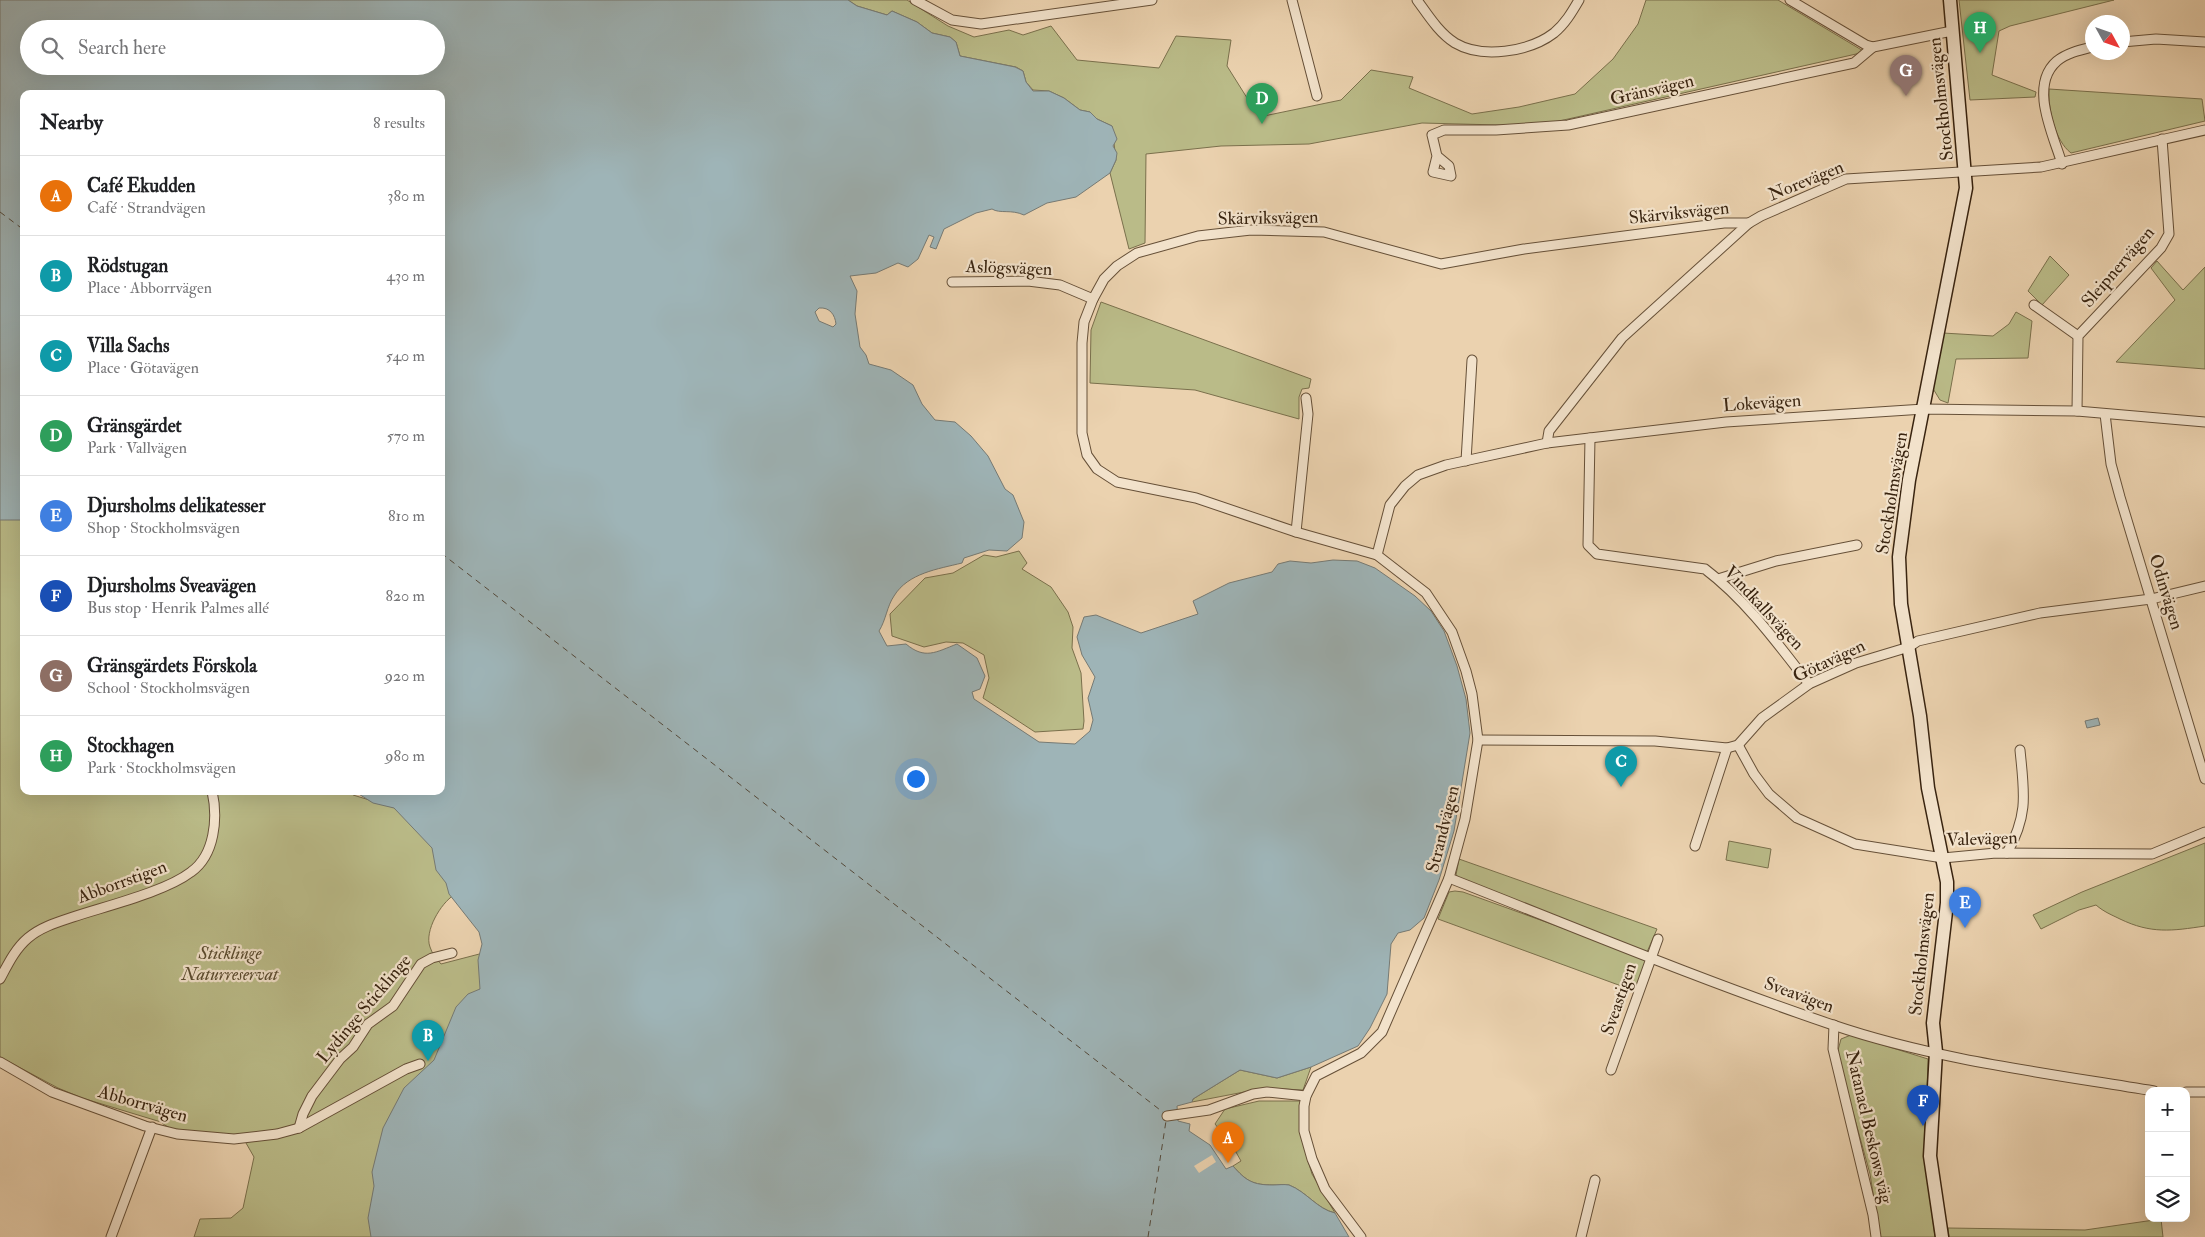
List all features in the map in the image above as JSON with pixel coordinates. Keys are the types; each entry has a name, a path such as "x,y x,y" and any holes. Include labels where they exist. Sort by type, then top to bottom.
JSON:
{"street":[{"path":"915,0 952,20 981,24 1152,0"},
{"path":"1292,0 1317,96"},
{"path":"1417,0 1439,30 1456,43 1480,50 1499,51 1518,49 1552,34 1569,17 1579,0"},
{"path":"1790,0 1866,46 1873,47 1952,31"},
{"name":"Stockholmsvägen","path":"1942,1237 1930,1156 1936,1052 1933,1023 1947,882 1928,788 1910,647 1901,604 1898,557 1909,480 1924,409 1943,300 1963,212 1966,171 1950,0"},
{"path":"2130,42 2156,40 2205,42"},
{"name":"Gränsvägen","path":"1437,156 1432,135 1444,130 1496,130 1568,125 1854,63 1873,47"},
{"path":"2062,164 2043,96 2044,87 2048,75 2056,62 2072,53 2085,49"},
{"name":"Norevägen","path":"1547,443 1549,431 1622,338 1749,223 1846,179 2032,168 2062,164 2205,130"},
{"name":"Sleipnervägen","path":"2078,336 2161,248 2169,234 2162,139"},
{"name":"Skärviksvägen","path":"1377,555 1296,532 1196,498 1117,482 1097,469 1087,455 1082,433 1082,343 1084,322 1093,298 1104,279 1117,266 1137,253 1198,236 1251,230 1324,232 1442,264 1524,249 1724,223 1749,223"},
{"name":"Aslögsvägen","path":"952,282 1036,282 1060,285 1093,298"},
{"path":"2034,305 2078,336 2077,411"},
{"path":"1466,461 1472,360"},
{"path":"1296,532 1308,414 1306,398"},
{"name":"Lokevägen","path":"1377,555 1390,505 1405,486 1418,475 1466,461 1547,443 1726,422 1924,409 2077,411 2205,422"},
{"name":"Odinvägen","path":"2104,414 2111,464 2205,778"},
{"name":"Vindkallsvägen","path":"1590,438 1588,545 1593,552 1705,569 1718,579 1775,639 1809,684"},
{"path":"1718,579 1776,561 1857,545"},
{"name":"Strandvägen","path":"1361,1237 1325,1189 1312,1159 1304,1131 1306,1096 1316,1076 1361,1053 1382,1032 1449,878 1465,820 1478,740 1472,694 1452,632 1426,593 1377,555"},
{"name":"Götavägen","path":"1738,745 1762,718 1809,684 1856,663 1910,647 1918,641 2040,613 2152,599 2205,586"},
{"path":"1478,740 1654,741 1727,748 1738,745"},
{"name":"Valevägen","path":"1738,745 1754,774 1769,794 1798,818 1855,844 1943,858 2007,853 2152,854 2205,832"},
{"path":"1695,846 1727,748"},
{"path":"2007,853 2022,819 2024,794 2020,750"},
{"name":"Abborrstigen","path":"0,979 12,956 28,938 49,926 173,883 192,872 201,862 211,842 215,807 213,795"},
{"name":"Sveavägen","path":"1449,878 1651,957 1834,1025 1936,1052 1991,1064 2145,1090"},
{"name":"Sveastigen","path":"1611,1070 1658,939"},
{"name":"Lydinge Sticklinge","path":"299,1128 303,1114 312,1096 368,1024 393,1006 421,964 452,952"},
{"name":"Natanael Beskows väg","path":"1834,1025 1833,1049 1873,1214 1876,1237"},
{"name":"Abborrvägen","path":"0,1062 52,1092 152,1127 177,1134 234,1139 277,1134 299,1128 406,1069 420,1064"},
{"path":"1167,1116 1209,1110 1253,1094 1267,1092 1306,1096"},
{"path":"2190,1092 2205,1092"},
{"path":"111,1237 152,1127"},
{"path":"1582,1237 1595,1180"}],"green space":[{"path":"848,0 907,0 948,26 974,37 1009,30 1023,35 1051,26 1077,60 1159,68 1176,36 1231,40 1227,66 1259,117 1341,100 1371,70 1413,77 1409,88 1472,114 1519,107 1575,94 1613,59 1638,24 1646,0 1778,0 1865,52 1537,126 1422,123 1309,144 1221,146 1146,154 1145,243 1129,249 1110,173 1116,160 1112,126 1097,119 1090,112 1080,110 1064,98 1049,91 1033,90 1026,82 1023,71 1016,67 960,56 956,42 950,37 932,33 917,22 892,11 887,15 857,6"},
{"path":"1959,0 2114,0 2010,26 1999,31 1992,75 2036,92 2035,97 1970,100"},
{"path":"2049,89 2202,99 2205,121 2071,153 2065,148 2057,133 2051,115"},
{"path":"2050,256 2069,275 2042,305 2028,291"},
{"path":"2157,261 2183,290 2205,267 2205,369 2116,362 2175,300 2151,268"},
{"path":"1101,302 1311,379 1309,388 1302,389 1299,397 1299,419 1195,390 1090,383 1091,330"},
{"path":"2016,312 2032,321 2028,358 1956,359 1948,403 1940,400 1932,387 1943,333 1993,336 2009,324"},
{"name":"Sticklinge Naturreservat","path":"0,515 20,517 20,795 353,795 399,809 434,845 454,895 439,911 429,933 432,952 441,964 487,952 481,987 375,1237 194,1237 200,1219 231,1218 243,1208 254,1157 246,1143 248,1136 241,1138 210,1136 177,1131 161,1122 82,1098 58,1088 0,1057"},
{"path":"1019,551 1027,563 1022,569 1051,587 1068,612 1073,627 1072,648 1081,673 1083,729 1035,732 983,698 989,678 984,655 963,643 946,642 924,647 892,636 890,614 925,578 953,573 984,555 996,557"},
{"path":"1729,841 1771,849 1768,868 1726,860"},
{"path":"2205,843 2205,926 2172,930 2152,929 2131,924 2096,905 2079,910 2041,929 2033,915 2082,892"},
{"path":"1459,859 1657,929 1647,952 1465,882 1456,875"},
{"path":"1449,892 1463,892 1648,959 1635,991 1438,919"},
{"path":"1851,1035 1928,1059 1925,1155 1935,1237 1880,1237 1870,1174 1837,1054 1841,1039"},
{"path":"1311,1067 1303,1090 1265,1088 1192,1102 1193,1099 1240,1070 1277,1078"},
{"path":"1259,1101 1301,1101 1301,1137 1312,1174 1335,1213 1323,1208 1289,1185 1266,1185 1250,1181 1233,1166 1241,1161 1232,1145 1215,1124 1225,1109"},
{"path":"2145,1221 2161,1222 2163,1237 1949,1237 1948,1228 2085,1230"}],"water":[{"path":"0,0 848,0 857,6 887,15 892,11 917,22 932,33 950,37 956,42 960,56 1015,67 1023,71 1026,82 1033,91 1049,91 1064,98 1080,110 1090,112 1097,119 1112,126 1117,139 1113,146 1117,153 1110,173 1076,197 1047,203 1024,215 992,209 976,213 944,229 936,249 930,247 934,237 929,235 918,259 908,267 898,263 876,273 850,276 857,291 855,314 860,347 866,355 869,364 891,370 913,385 922,404 935,420 955,422 971,436 988,456 1005,489 1013,495 1024,522 1022,538 1007,551 989,550 964,558 962,563 924,573 907,582 900,588 892,600 879,631 887,646 906,644 919,652 925,653 937,652 957,644 977,658 985,676 980,689 972,692 974,699 1039,742 1075,744 1090,731 1093,720 1088,698 1095,677 1082,655 1077,637 1084,617 1096,615 1141,633 1198,614 1193,601 1229,583 1272,572 1278,564 1290,561 1311,563 1333,560 1357,561 1375,568 1415,596 1431,611 1444,631 1457,666 1466,699 1470,733 1454,831 1439,880 1424,918 1410,930 1398,933 1391,944 1387,994 1370,1028 1358,1046 1311,1067 1277,1078 1240,1070 1193,1099 1192,1102 1177,1106 1178,1121 1190,1124 1189,1131 1210,1145 1226,1169 1233,1166 1246,1179 1255,1183 1289,1185 1295,1188 1323,1208 1335,1213 1349,1237 371,1237 368,1218 374,1186 372,1172 383,1128 404,1088 434,1060 456,1007 468,994 480,989 478,960 482,944 479,932 449,894 446,883 436,870 432,848 394,808 373,803 360,795 445,795 445,90 20,90 20,520 0,520","holes":["819,308 829,310 833,315 836,324 833,327 819,321 815,312"]},
{"path":"2098,718 2100,725 2087,728 2085,721"}],"pier":[{"path":"1212,1155 1216,1162 1199,1173 1194,1166"}],"ferry route":[{"path":"0,212 20,227"},
{"path":"445,556 1164,1113"},
{"path":"1148,1237 1166,1121"}],"place":[{"name":"Stockhagen","path":"1980,53"},
{"name":"Gränsgärdets Förskola","path":"1906,96"},
{"name":"Gränsgärdet","path":"1262,124"},
{"name":"Villa Sachs","path":"1621,787"},
{"name":"Djursholms delikatesser","path":"1965,928"},
{"name":"Rödstugan","path":"428,1061"},
{"name":"Djursholms Sveavägen","path":"1923,1126"},
{"name":"Café Ekudden","path":"1228,1163"}]}
